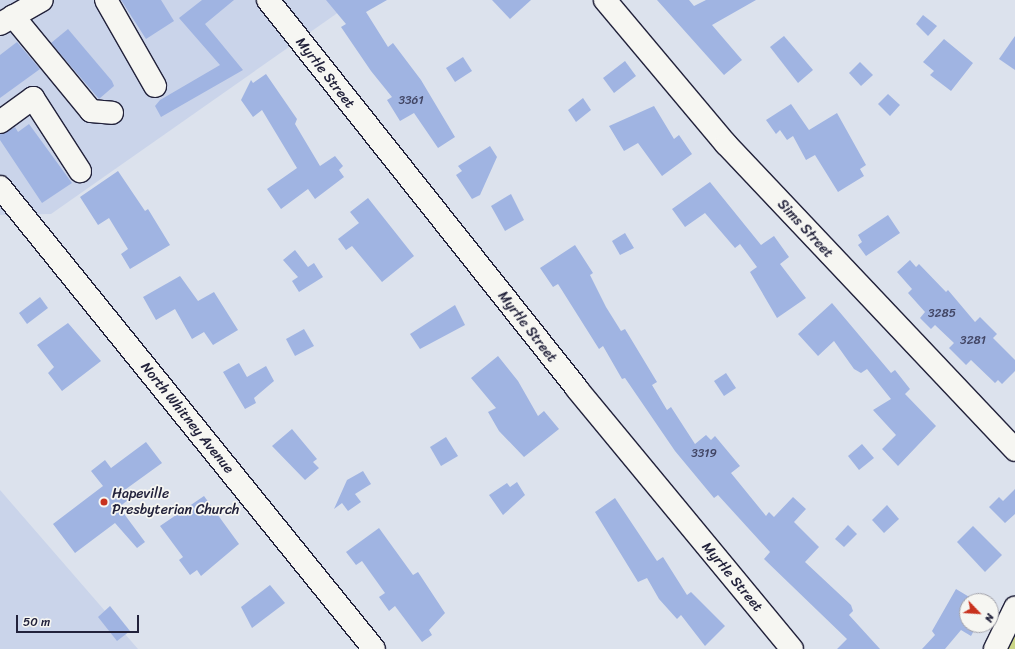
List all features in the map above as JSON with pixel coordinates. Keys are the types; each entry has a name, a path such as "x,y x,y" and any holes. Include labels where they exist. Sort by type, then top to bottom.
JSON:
{"street":[{"path":"42,0 7,20 91,111 112,113"},
{"path":"106,0 155,86"},
{"name":"Myrtle Street","path":"268,0 577,390 792,649"},
{"name":"Sims Street","path":"604,0 753,173 1015,450"},
{"path":"0,122 33,98 80,171"},
{"name":"North Whitney Avenue","path":"0,188 374,649"},
{"path":"995,649 1015,608"}],"shaded area":[{"path":"0,0 356,0 51,214 0,215"},
{"path":"0,490 138,649 0,649"}],"green space":[{"path":"1015,623 1015,649 1003,649"}],"building":[{"path":"121,0 161,0 174,21 146,39"},
{"path":"202,0 234,0 205,24 243,70 161,117 155,106 160,100 220,65 179,18"},
{"path":"326,0 387,0 366,12 388,47 393,43 421,80 455,137 438,148 414,113 400,121 387,100 392,97 371,71 341,27 346,24"},
{"path":"492,0 531,0 510,19"},
{"path":"657,0 689,0 694,6 706,0 756,0 712,25 742,60 724,75"},
{"path":"923,15 937,26 928,36 916,24"},
{"path":"68,29 112,81 114,86 99,99 51,43"},
{"path":"784,36 813,70 798,83 770,47"},
{"path":"1015,36 1015,70 999,59"},
{"path":"944,39 973,63 951,91 930,75 934,71 923,62"},
{"path":"17,42 40,69 0,98 0,55"},
{"path":"463,57 472,71 455,82 446,68"},
{"path":"625,61 636,76 614,93 603,78"},
{"path":"860,62 873,75 861,86 849,73"},
{"path":"266,74 297,119 295,124 320,166 335,156 343,166 339,170 344,177 315,199 308,189 281,209 267,189 297,168 262,110 253,117 241,100 251,80 253,83"},
{"path":"888,94 900,105 890,116 878,104"},
{"path":"583,98 591,110 576,122 568,110"},
{"path":"791,104 809,130 837,113 866,165 860,169 864,176 838,192 815,155 806,160 793,136 787,140 780,130 776,134 766,120"},
{"path":"654,106 674,139 679,135 692,154 662,176 638,143 624,151 609,126"},
{"path":"29,124 72,183 42,203 0,140 0,134 15,127 18,132"},
{"path":"490,146 497,157 480,195 472,199 456,175 462,171 458,166"},
{"path":"118,171 145,211 148,209 170,245 130,269 121,254 128,249 109,218 98,225 80,197"},
{"path":"710,182 761,245 774,236 789,257 780,264 806,298 777,318 750,272 757,267 740,244 735,248 705,213 685,227 672,209"},
{"path":"511,194 524,220 505,231 491,206"},
{"path":"368,198 414,256 382,282 352,246 346,250 338,239 359,223 350,212"},
{"path":"888,215 900,233 866,256 858,245 862,242 858,235"},
{"path":"625,233 634,248 620,255 612,241"},
{"path":"575,245 593,273 590,275 606,307 621,331 625,329 657,382 652,385 667,410 671,407 695,444 706,435 711,440 715,436 740,466 731,473 766,516 769,512 774,517 793,497 806,509 794,522 819,547 805,562 851,605 853,611 849,615 880,649 837,649 847,639 764,559 770,552 718,495 714,498 675,451 625,378 622,379 603,346 599,349 558,284 553,287 540,268"},
{"path":"295,250 308,267 314,263 323,277 299,292 292,281 298,277 283,260"},
{"path":"910,260 916,267 919,264 946,292 948,290 975,322 980,317 997,334 993,338 1015,360 1015,371 1002,384 998,380 995,383 971,360 966,365 949,348 954,343 935,325 931,329 920,318 925,312 908,293 912,289 897,272"},
{"path":"180,276 198,301 214,292 238,330 213,345 204,332 192,339 175,309 156,320 143,297"},
{"path":"40,297 48,308 27,324 19,313"},
{"path":"832,303 891,373 895,370 910,389 905,394 936,426 898,466 882,449 896,435 873,410 891,399 867,369 861,373 854,369 834,341 818,356 798,334"},
{"path":"455,305 465,325 420,349 410,334"},
{"path":"68,323 101,361 62,391 48,373 54,367 37,345"},
{"path":"304,329 314,346 295,356 286,339"},
{"path":"498,356 518,381 538,416 544,411 559,429 524,457 499,431 488,412 496,408 471,378"},
{"path":"239,363 247,377 266,366 274,381 254,398 256,403 245,409 223,372"},
{"path":"726,373 736,388 724,396 714,381"},
{"path":"292,429 317,459 313,462 319,468 305,480 272,446"},
{"path":"446,437 458,456 441,466 430,447"},
{"name":"Hapeville Presbyterian Church","path":"146,442 162,463 126,489 132,497 119,507 145,542 137,548 115,523 75,553 53,524 103,486 91,471 105,460 111,468"},
{"path":"862,444 874,458 859,470 848,456"},
{"path":"363,471 371,484 355,494 361,502 348,511 342,503 334,509 347,480"},
{"path":"517,482 525,495 503,515 489,495 507,483 510,487"},
{"path":"1015,489 1015,514 1005,523 989,507 999,497 1003,501"},
{"path":"204,496 239,544 201,576 197,570 190,575 179,560 183,557 160,526"},
{"path":"615,498 657,561 663,557 687,595 691,592 725,626 705,646 681,615 677,619 659,599 647,578 638,582 595,512"},
{"path":"887,505 899,519 884,533 872,520"},
{"path":"848,525 857,534 844,547 835,539"},
{"path":"973,526 1002,555 985,572 957,542"},
{"path":"379,528 413,575 418,572 445,613 429,630 432,635 422,642 395,606 389,611 379,597 385,593 362,561 356,565 346,552"},
{"path":"270,585 285,603 252,628 241,607"},
{"path":"956,589 963,593 959,593 959,632 945,649 922,649 935,635 932,631"},
{"path":"110,606 130,631 117,641 98,617"}],"place":[{"name":"Hapeville Presbyterian Church","path":"104,502"}]}
